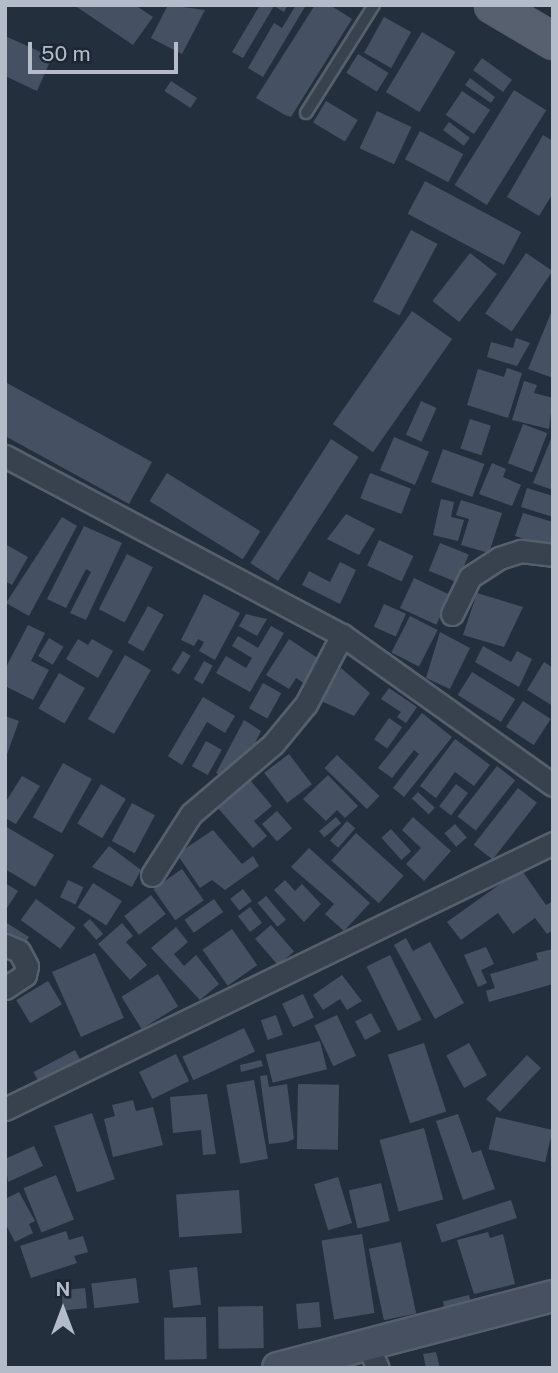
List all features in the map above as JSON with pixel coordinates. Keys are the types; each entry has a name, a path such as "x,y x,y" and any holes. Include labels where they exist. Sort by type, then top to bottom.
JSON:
{"main road":[{"path":"492,5 553,41"}],"street":[{"path":"5,457 342,635 553,785"},
{"path":"452,614 470,576 499,558 522,551 553,555"},
{"path":"152,875 191,814 273,744 306,704 342,635"},
{"path":"8,1102 553,844"},
{"path":"5,945 19,951 27,965 25,975 5,988"},
{"path":"278,1368 373,1357 553,1296"}],"lane":[{"path":"306,113 374,5"}],"building":[{"path":"74,5 135,5 153,17 133,45"},
{"path":"168,5 205,10 182,54 151,38"},
{"path":"260,5 288,5 284,12 274,6 243,58 232,52"},
{"path":"296,5 306,5 263,77 248,68 274,23 282,28"},
{"path":"315,5 330,5 352,19 291,117 256,98"},
{"path":"384,17 411,32 391,68 364,53"},
{"path":"422,32 455,52 419,112 386,92"},
{"path":"5,36 52,57 37,91 5,76"},
{"path":"358,54 389,73 377,92 346,73"},
{"path":"482,58 512,80 503,92 473,70"},
{"path":"470,78 495,97 491,103 465,85"},
{"path":"171,81 197,98 190,108 164,91"},
{"path":"514,90 546,110 487,205 455,185"},
{"path":"462,91 490,110 474,134 446,115"},
{"path":"326,101 358,120 345,141 313,122"},
{"path":"377,111 411,127 394,164 360,148"},
{"path":"449,122 470,138 464,146 443,130"},
{"path":"420,131 463,154 448,182 405,159"},
{"path":"543,135 553,141 553,193 539,216 507,197"},
{"path":"425,181 521,232 504,265 408,214"},
{"path":"411,230 437,244 399,316 373,302"},
{"path":"470,253 497,274 459,322 432,301"},
{"path":"526,253 553,271 512,331 485,314"},
{"path":"553,308 553,378 528,369"},
{"path":"412,311 452,339 373,452 333,424"},
{"path":"516,338 530,343 517,366 487,357 491,342 513,348"},
{"path":"507,368 522,373 508,418 467,405 478,369 504,377"},
{"path":"524,381 537,385 534,393 553,398 549,429 512,420"},
{"path":"5,382 152,462 129,504 5,436"},
{"path":"421,401 437,408 421,442 406,435"},
{"path":"470,419 491,426 481,455 460,448"},
{"path":"523,424 547,433 532,473 508,463"},
{"path":"553,434 553,490 533,483"},
{"path":"394,437 429,452 415,485 380,470"},
{"path":"331,439 359,457 278,581 250,563"},
{"path":"443,449 484,464 472,497 431,482"},
{"path":"492,463 506,469 503,477 521,485 512,506 479,494"},
{"path":"167,473 260,531 243,559 150,501"},
{"path":"370,473 411,489 401,514 360,498"},
{"path":"527,488 553,496 553,517 521,507"},
{"path":"441,499 454,502 451,517 464,520 458,541 433,535"},
{"path":"461,500 502,513 489,553 461,545 469,519 456,515"},
{"path":"523,513 553,522 553,548 515,536"},
{"path":"346,514 375,529 359,555 327,539"},
{"path":"62,517 77,526 29,616 6,603"},
{"path":"84,526 122,543 86,620 70,613 91,572 86,569 66,608 47,599"},
{"path":"379,540 413,556 402,581 367,565"},
{"path":"440,543 469,555 458,582 429,571"},
{"path":"5,544 28,557 12,585 5,581"},
{"path":"127,554 153,567 125,622 99,609"},
{"path":"340,562 356,570 340,604 302,585 309,571 330,582"},
{"path":"414,578 450,595 436,625 400,608"},
{"path":"477,593 523,607 504,647 463,635"},
{"path":"204,594 240,613 215,660 199,651 204,642 198,639 194,646 181,640"},
{"path":"384,604 406,614 396,637 374,627"},
{"path":"148,606 164,615 143,651 128,643"},
{"path":"246,614 267,619 257,636 239,626"},
{"path":"410,616 438,630 419,667 391,653"},
{"path":"28,625 45,633 31,661 49,670 33,700 5,686 5,669"},
{"path":"271,626 284,633 250,692 216,673 226,656 246,668 252,658 232,646 238,636 258,648"},
{"path":"440,632 470,648 450,689 426,678"},
{"path":"49,638 64,647 53,665 38,656"},
{"path":"78,639 88,645 92,639 113,651 98,678 66,659"},
{"path":"289,639 322,661 307,685 296,678 289,689 266,675"},
{"path":"483,646 511,662 517,651 532,659 519,687 475,662"},
{"path":"183,651 191,656 179,674 171,670"},
{"path":"125,655 151,670 114,734 88,719"},
{"path":"204,661 213,666 203,684 194,679"},
{"path":"544,662 553,668 553,706 527,690"},
{"path":"341,668 370,693 354,716 319,700"},
{"path":"472,672 515,699 501,722 458,695"},
{"path":"59,673 85,688 64,724 38,709"},
{"path":"263,683 281,693 267,719 249,708"},
{"path":"389,688 417,707 406,723 397,717 401,712 381,699"},
{"path":"203,697 235,716 225,733 207,722 182,765 168,756"},
{"path":"523,701 551,719 534,745 506,727"},
{"path":"422,713 452,737 404,797 393,788 419,754 414,750 392,778 378,768"},
{"path":"5,716 19,721 6,757 5,757"},
{"path":"389,718 402,727 387,748 374,739"},
{"path":"244,720 261,731 241,771 227,778 216,773"},
{"path":"455,739 490,765 474,786 455,772 436,798 420,786"},
{"path":"206,741 222,750 208,775 192,766"},
{"path":"289,754 312,784 287,803 264,773"},
{"path":"337,755 379,796 367,809 324,768"},
{"path":"63,763 92,779 62,833 33,817"},
{"path":"497,766 515,780 476,831 458,816"},
{"path":"328,775 358,806 345,818 337,810 326,821 303,799"},
{"path":"22,776 40,786 16,824 5,818 5,803"},
{"path":"250,780 272,806 254,821 267,836 253,848 217,807"},
{"path":"101,784 126,799 102,838 77,823"},
{"path":"456,784 468,793 451,815 439,806"},
{"path":"518,788 537,803 493,860 474,845"},
{"path":"418,792 435,808 429,814 412,799"},
{"path":"132,803 155,815 135,853 112,841"},
{"path":"277,811 292,828 277,841 262,824"},
{"path":"336,817 341,823 324,837 319,831"},
{"path":"413,817 451,851 424,881 406,864 421,848 402,830"},
{"path":"347,821 355,828 338,848 330,841"},
{"path":"455,824 467,838 456,847 444,833"},
{"path":"5,826 54,855 35,887 5,869"},
{"path":"391,829 411,851 401,860 381,838"},
{"path":"213,830 242,864 253,856 259,866 225,890 212,880 200,888 177,854"},
{"path":"356,833 404,876 379,903 331,860"},
{"path":"109,846 141,870 132,887 92,867"},
{"path":"309,848 370,903 344,931 325,914 334,904 291,867"},
{"path":"182,869 204,900 175,920 153,889"},
{"path":"521,869 546,905 553,901 553,930 547,934 535,918 513,934 498,913 461,940 447,922"},
{"path":"68,880 83,887 75,904 60,897"},
{"path":"285,880 295,891 302,884 321,904 304,922 274,890"},
{"path":"5,883 18,891 5,911"},
{"path":"93,883 122,901 106,926 78,908"},
{"path":"243,889 252,901 239,911 230,899"},
{"path":"151,895 166,914 139,935 124,916"},
{"path":"266,896 286,920 277,927 258,903"},
{"path":"36,899 76,928 60,949 21,920"},
{"path":"214,899 223,912 194,933 185,920"},
{"path":"250,907 262,923 250,932 238,916"},
{"path":"90,919 103,934 96,940 83,925"},
{"path":"5,922 29,937 24,946 5,934"},
{"path":"122,923 133,936 126,942 147,965 130,980 98,944"},
{"path":"271,925 294,951 278,965 255,939"},
{"path":"176,927 188,942 174,954 184,966 196,955 219,984 200,1000 151,948"},
{"path":"232,929 257,965 228,986 203,950"},
{"path":"406,938 413,951 430,942 464,1003 435,1019 394,945"},
{"path":"486,947 494,964 481,970 487,983 478,987 464,955"},
{"path":"553,949 553,984 489,1002 486,991 495,988 490,974 538,960 536,953"},
{"path":"95,953 124,1018 81,1037 52,972"},
{"path":"390,955 422,1020 398,1031 367,966"},
{"path":"158,974 178,1006 142,1029 122,997"},
{"path":"342,975 362,1001 347,1010 340,999 323,1010 313,995"},
{"path":"48,981 62,1004 30,1023 16,1000"},
{"path":"303,994 314,1018 293,1027 282,1004"},
{"path":"371,1013 381,1032 365,1040 355,1021"},
{"path":"276,1015 283,1035 268,1040 261,1020"},
{"path":"337,1015 356,1056 333,1066 314,1026"},
{"path":"244,1028 255,1052 193,1080 182,1057"},
{"path":"320,1041 327,1069 273,1083 266,1055"},
{"path":"424,1043 446,1111 410,1123 388,1055"},
{"path":"469,1043 487,1075 464,1088 446,1056"},
{"path":"75,1050 82,1063 41,1085 34,1072"},
{"path":"176,1054 189,1081 152,1099 139,1072"},
{"path":"527,1055 541,1068 500,1112 486,1099"},
{"path":"261,1060 263,1066 241,1072 240,1065"},
{"path":"267,1075 269,1087 287,1084 294,1139 287,1142 269,1144 260,1076"},
{"path":"254,1080 268,1159 240,1164 226,1085"},
{"path":"298,1084 339,1085 338,1150 297,1149"},
{"path":"207,1094 216,1154 203,1155 201,1130 173,1133 170,1097"},
{"path":"133,1100 136,1111 153,1107 163,1145 113,1157 104,1119 115,1116 112,1105"},
{"path":"92,1113 115,1179 77,1192 54,1126"},
{"path":"458,1114 472,1153 481,1150 495,1189 463,1200 436,1121"},
{"path":"496,1117 553,1130 545,1162 489,1149"},
{"path":"424,1128 443,1199 399,1211 380,1140"},
{"path":"34,1146 43,1166 8,1182 5,1159"},
{"path":"56,1175 74,1220 42,1233 24,1188"},
{"path":"338,1177 352,1223 328,1230 314,1184"},
{"path":"381,1183 390,1221 358,1228 349,1190"},
{"path":"239,1190 242,1233 179,1237 176,1194"},
{"path":"19,1192 35,1221 29,1224 33,1233 15,1242 5,1223 5,1199"},
{"path":"511,1200 517,1218 442,1242 436,1224"},
{"path":"66,1231 69,1240 83,1236 88,1252 74,1256 77,1263 31,1278 20,1246"},
{"path":"488,1232 490,1238 503,1234 515,1284 474,1294 457,1240"},
{"path":"362,1234 375,1313 334,1319 322,1240"},
{"path":"401,1242 416,1313 384,1320 369,1249"},
{"path":"197,1267 201,1305 173,1308 169,1270"},
{"path":"136,1278 139,1303 94,1308 91,1283"},
{"path":"85,1288 87,1308 63,1310 61,1291"},
{"path":"469,1295 473,1311 447,1317 443,1302"},
{"path":"319,1302 321,1327 298,1329 296,1304"},
{"path":"263,1306 264,1348 219,1349 218,1307"},
{"path":"206,1317 207,1359 165,1360 164,1318"},
{"path":"436,1352 440,1368 426,1368 423,1354"}]}
